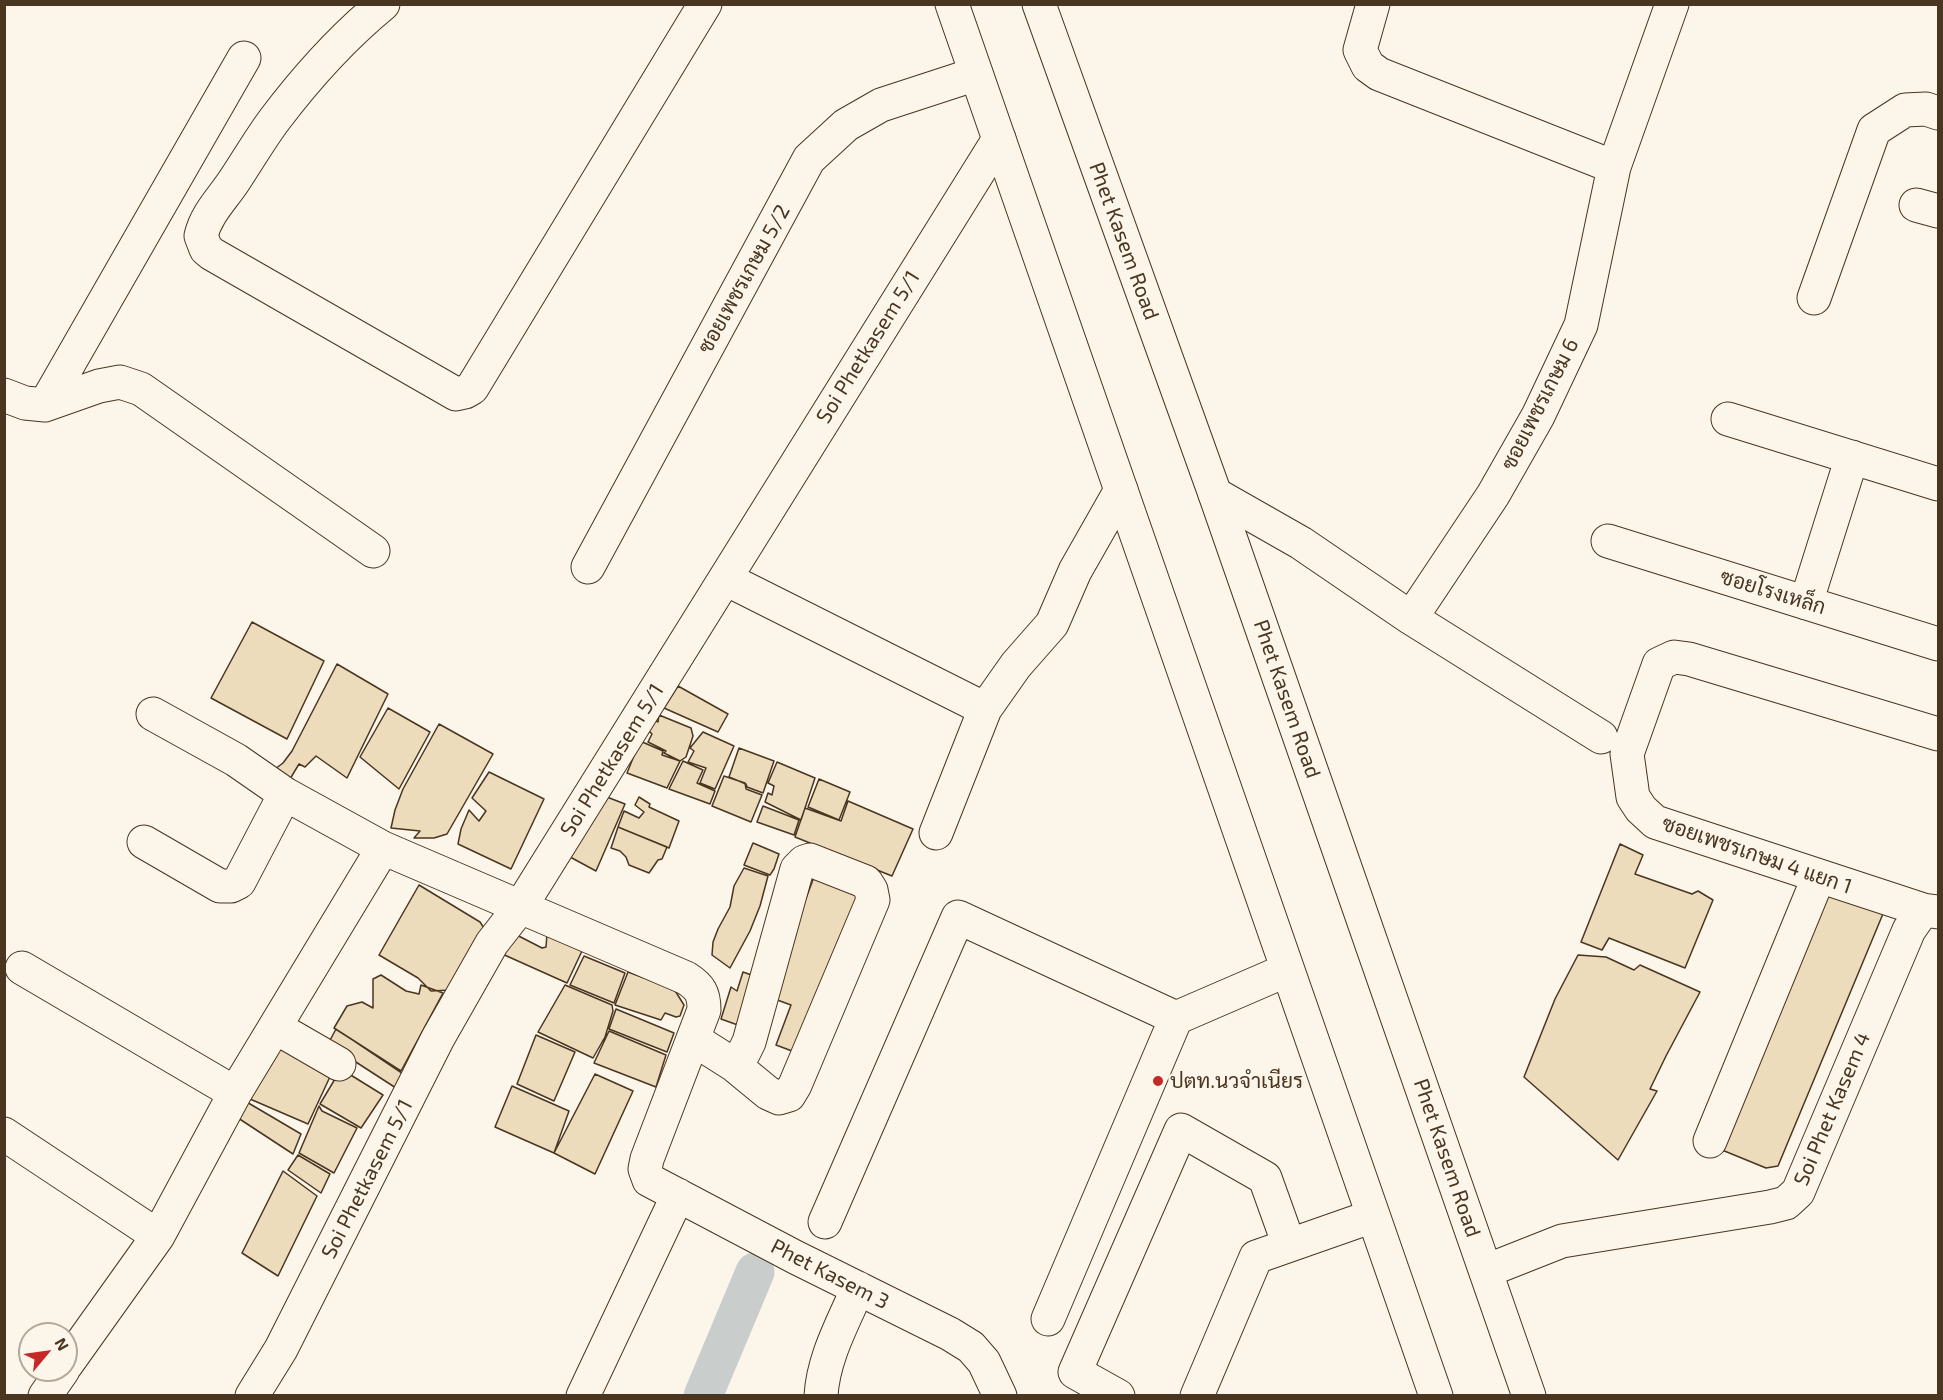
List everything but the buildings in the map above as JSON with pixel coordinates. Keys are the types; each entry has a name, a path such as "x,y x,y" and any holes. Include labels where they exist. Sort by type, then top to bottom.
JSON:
{"street":[{"path":"383,4 326,59 275,119 234,182 208,216 201,236 206,249 212,254 456,394 472,388 705,4"},
{"path":"952,4 1436,1395"},
{"name":"Phet Kasem Road","path":"1039,4 1215,494 1529,1395"},
{"path":"1373,4 1360,50 1368,66 1379,74 1614,167"},
{"name":"ซอยเพชรเกษม 6","path":"1411,618 1493,495 1538,416 1581,325 1614,167 1672,4"},
{"path":"45,405 244,58"},
{"name":"ซอยเพชรเกษม 5/2","path":"588,567 809,159 846,125 881,105 976,74"},
{"path":"1814,298 1874,130 1905,110 1926,109 1938,113"},
{"name":"Soi Phetkasem 5/1","path":"252,1395 281,1349 307,1300 452,1014 492,942 521,906 999,139"},
{"path":"4,396 25,403 45,405 99,386 120,382 141,389 373,551"},
{"path":"1728,419 1938,484"},
{"path":"1806,603 1852,457"},
{"path":"936,833 986,709 1016,665 1052,624 1075,571 1121,490"},
{"path":"1215,494 1301,543 1411,618 1601,737"},
{"name":"ซอยโรงเหล็ก","path":"1608,541 1938,644"},
{"path":"736,584 986,709"},
{"name":"ซอยเพชรเกษม 4 แยก 1","path":"1931,911 1655,822 1641,809 1633,797 1627,754 1659,664 1674,657 1689,659 1938,734"},
{"path":"153,714 236,760 285,794 383,848 686,978 697,985 704,998 704,1010 693,1039 734,1065 768,1093 779,1098 789,1095 795,1085 873,900 866,882 810,860 797,869 752,1035 743,1054 734,1065"},
{"path":"144,842 220,886 231,886 239,882 285,794"},
{"path":"78,1348 158,1236 235,1094 383,848"},
{"path":"1710,1141 1819,876"},
{"name":"Soi Phet Kasem 4","path":"1486,1271 1562,1241 1770,1208 1786,1203 1798,1192 1909,930 1931,911"},
{"path":"825,1222 958,917 1176,1018"},
{"path":"22,968 235,1094"},
{"path":"1048,1319 1176,1018 1287,970"},
{"path":"275,1027 339,1064"},
{"name":"Phet Kasem 3","path":"693,1039 647,1159 645,1169 649,1180 971,1347 984,1362 1000,1395"},
{"path":"1118,1395 1075,1372 1181,1130 1265,1178 1289,1245"},
{"path":"4,1134 158,1236"},
{"path":"583,1395 678,1196"},
{"path":"1197,1395 1256,1257 1373,1216"},
{"path":"821,1395 822,1381 829,1356 858,1288"},
{"path":"45,1395 54,1382"}],"waterway":[{"path":"703,1396 755,1272"}],"place":[{"name":"ปตท.นวจำเนียร","path":"1158,1081"}]}
